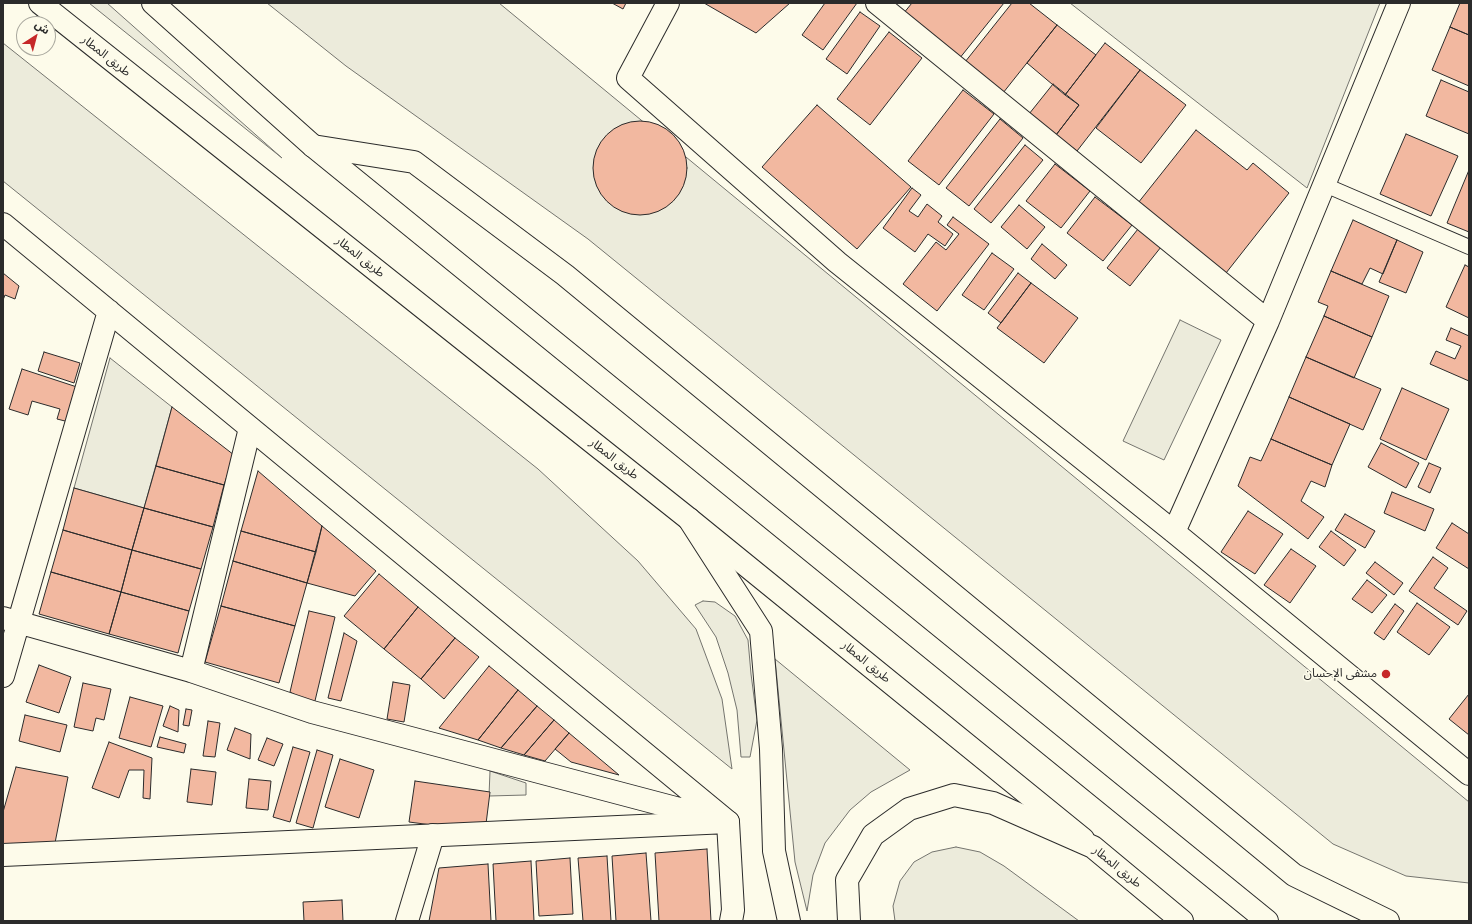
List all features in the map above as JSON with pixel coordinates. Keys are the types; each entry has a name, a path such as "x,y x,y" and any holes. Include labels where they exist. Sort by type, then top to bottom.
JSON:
{"main road":[{"name":"طريق المطار","path":"40,3 689,519 1182,921"},
{"path":"153,3 313,146 1267,921"},
{"path":"668,3 628,78 837,262 1174,532 1469,774"},
{"path":"877,3 1268,321"},
{"path":"1174,532 1268,321 1399,3"},
{"path":"313,146 414,162 564,275 1294,876 1388,921"},
{"path":"3,224 728,822 733,910 731,921"},
{"path":"3,676 11,620 109,311"},
{"path":"191,671 250,428"},
{"path":"689,519 761,631 771,749 774,851 789,921"},
{"path":"11,620 191,671 312,712 728,822"},
{"path":"849,921 847,880 873,835 909,809 946,797 954,795 993,803 1092,847"},
{"path":"3,855 728,822"},
{"path":"407,921 433,835"}],"lane":[{"path":"1325,185 1469,247"}],"shaded area":[{"path":"89,3 107,3 282,158"},
{"path":"267,3 499,3 1469,802 1469,883 1406,876 1333,844 588,239 346,66"},
{"path":"1070,3 1380,3 1307,188"},
{"path":"3,43 16,53 16,56 19,56 538,469 638,561 696,629 722,699 732,769 3,181"},
{"path":"1180,320 1221,340 1164,460 1123,441"},
{"path":"110,358 172,407 144,508 74,488"},
{"path":"703,601 715,602 735,616 748,640 757,720 750,757 741,757 737,710 728,673 716,637 695,605"},
{"path":"775,659 910,770 871,792 850,810 825,843 813,875 807,911 795,862"},
{"path":"490,771 526,783 526,795 489,796"},
{"path":"956,847 980,852 1004,866 1079,921 895,921 893,906 900,881 914,862 932,852"}],"building":[{"path":"612,3 626,3 623,9"},
{"path":"704,3 790,3 756,33"},
{"path":"825,3 857,3 823,50 802,35"},
{"path":"912,3 1004,3 959,59 903,14"},
{"path":"1012,3 1029,3 1057,25 1003,93 965,62"},
{"path":"1460,3 1469,3 1469,35 1450,27"},
{"path":"860,12 880,26 847,74 826,59"},
{"path":"1057,25 1096,55 1065,95 1027,63"},
{"path":"1450,27 1469,35 1469,86 1432,70"},
{"path":"889,32 922,58 870,125 837,99"},
{"path":"1105,43 1140,70 1077,151 1056,135 1079,105 1065,95"},
{"path":"1140,70 1186,105 1141,163 1096,128"},
{"path":"1441,80 1469,92 1469,134 1426,116"},
{"path":"1053,84 1079,105 1056,135 1029,114"},
{"path":"963,90 994,114 939,185 908,161"},
{"path":"817,105 911,187 857,249 762,167"},
{"path":"1000,119 1023,138 969,206 946,188"},
{"path":"640,121 658,124 673,135 684,150 687,168 684,186 673,201 658,212 640,215 622,212 607,201 596,186 593,168 596,150 607,135 622,124"},
{"path":"1196,130 1247,170 1253,163 1289,193 1226,273 1138,203"},
{"path":"1406,134 1458,156 1431,216 1380,194"},
{"path":"1025,145 1043,160 991,223 974,209"},
{"path":"1055,164 1090,191 1061,228 1026,201"},
{"path":"1469,170 1469,232 1447,223"},
{"path":"912,188 921,195 909,211 918,217 927,204 942,216 938,222 953,234 945,246 928,234 915,252 883,228"},
{"path":"1095,197 1132,225 1103,261 1067,233"},
{"path":"1019,205 1045,227 1027,249 1001,227"},
{"path":"953,217 989,244 937,311 903,284 936,242 946,250 959,234 947,225"},
{"path":"1353,220 1397,240 1383,274 1370,268 1362,284 1331,271"},
{"path":"1138,229 1161,247 1130,286 1107,268"},
{"path":"1397,240 1423,252 1406,293 1379,282"},
{"path":"1042,244 1067,265 1055,279 1031,259"},
{"path":"992,253 1014,269 984,310 962,295"},
{"path":"1465,265 1469,267 1469,318 1446,307"},
{"path":"1331,271 1389,296 1372,337 1324,316 1328,306 1318,302"},
{"path":"3,273 19,286 15,299 5,295 3,300"},
{"path":"1018,273 1031,283 1001,323 988,313"},
{"path":"1031,283 1078,318 1044,363 997,328"},
{"path":"1324,316 1372,337 1354,378 1306,357"},
{"path":"1451,328 1469,336 1469,381 1430,364 1436,351 1455,359 1461,346 1446,340"},
{"path":"44,352 80,363 74,383 38,371"},
{"path":"1306,357 1381,389 1363,430 1289,397"},
{"path":"22,369 80,388 69,422 57,419 60,409 32,401 28,415 9,409"},
{"path":"1402,388 1449,409 1426,460 1380,439"},
{"path":"1289,397 1350,424 1332,465 1271,439"},
{"path":"172,407 234,455 224,485 156,466"},
{"path":"1271,439 1332,465 1325,487 1311,481 1301,501 1324,517 1308,539 1238,486 1250,457 1261,461"},
{"path":"1381,443 1419,463 1406,488 1368,467"},
{"path":"1429,463 1441,468 1430,493 1418,487"},
{"path":"156,466 224,485 213,527 144,508"},
{"path":"258,471 322,526 316,552 241,531"},
{"path":"74,488 144,508 132,550 63,530"},
{"path":"1392,492 1434,509 1425,531 1384,513"},
{"path":"144,508 213,527 201,569 132,550"},
{"path":"1248,511 1283,534 1255,574 1221,552"},
{"path":"1345,514 1375,531 1365,548 1335,530"},
{"path":"1452,523 1469,534 1469,569 1436,548"},
{"path":"322,526 376,571 355,596 307,583"},
{"path":"63,530 132,550 121,592 51,572"},
{"path":"241,531 316,552 307,583 233,561"},
{"path":"1331,531 1356,550 1344,566 1319,547"},
{"path":"1291,549 1316,566 1290,603 1264,585"},
{"path":"132,550 201,569 189,611 121,592"},
{"path":"1433,557 1448,568 1434,588 1467,611 1458,625 1409,591"},
{"path":"233,561 307,583 295,626 221,606"},
{"path":"1375,562 1403,583 1394,595 1366,573"},
{"path":"51,572 121,592 109,634 39,614"},
{"path":"379,574 418,607 384,649 344,616"},
{"path":"1367,580 1387,595 1372,613 1352,599"},
{"path":"121,592 189,611 178,653 109,634"},
{"path":"1417,603 1450,627 1429,655 1397,632"},
{"path":"1395,604 1404,611 1384,640 1374,633"},
{"path":"221,606 295,626 279,683 205,662"},
{"path":"418,607 455,638 421,679 384,649"},
{"path":"309,611 335,617 314,705 290,692"},
{"path":"344,633 357,641 341,701 328,698"},
{"path":"455,638 479,657 444,699 421,679"},
{"path":"39,665 71,677 59,713 26,702"},
{"path":"489,666 518,690 478,740 439,728"},
{"path":"393,682 410,685 404,722 387,719"},
{"path":"83,683 111,689 104,720 96,718 93,731 74,727"},
{"path":"518,690 537,706 501,748 478,740"},
{"path":"1469,694 1469,735 1449,719"},
{"path":"130,697 163,706 151,747 119,738"},
{"path":"170,706 179,710 178,732 163,726"},
{"path":"537,706 554,720 524,755 501,748"},
{"path":"186,709 192,710 189,726 183,725"},
{"path":"25,715 67,725 60,752 19,741"},
{"path":"554,720 569,733 545,761 524,755"},
{"path":"208,721 220,723 215,757 203,756"},
{"path":"235,728 251,734 250,759 227,750"},
{"path":"569,733 619,775 571,762 555,749"},
{"path":"160,737 186,744 184,753 157,747"},
{"path":"267,738 283,744 274,766 258,760"},
{"path":"109,742 152,758 150,799 143,798 144,770 129,770 119,798 92,788"},
{"path":"293,747 310,752 290,822 273,817"},
{"path":"317,750 333,755 313,828 296,823"},
{"path":"340,759 374,770 359,818 325,807"},
{"path":"16,767 68,777 54,848 3,844 3,812"},
{"path":"191,769 216,772 212,805 187,802"},
{"path":"249,779 271,781 268,810 246,808"},
{"path":"415,781 490,792 485,832 409,822"},
{"path":"707,849 711,921 659,921 655,853"},
{"path":"646,853 651,921 616,921 612,856"},
{"path":"607,856 611,921 583,921 578,858"},
{"path":"570,858 573,914 539,916 536,861"},
{"path":"531,861 534,921 496,921 493,864"},
{"path":"488,864 491,921 429,921 439,868"},
{"path":"342,900 343,921 304,921 303,902"}],"place":[{"name":"مشفى الإحسان","path":"1386,674"}]}
